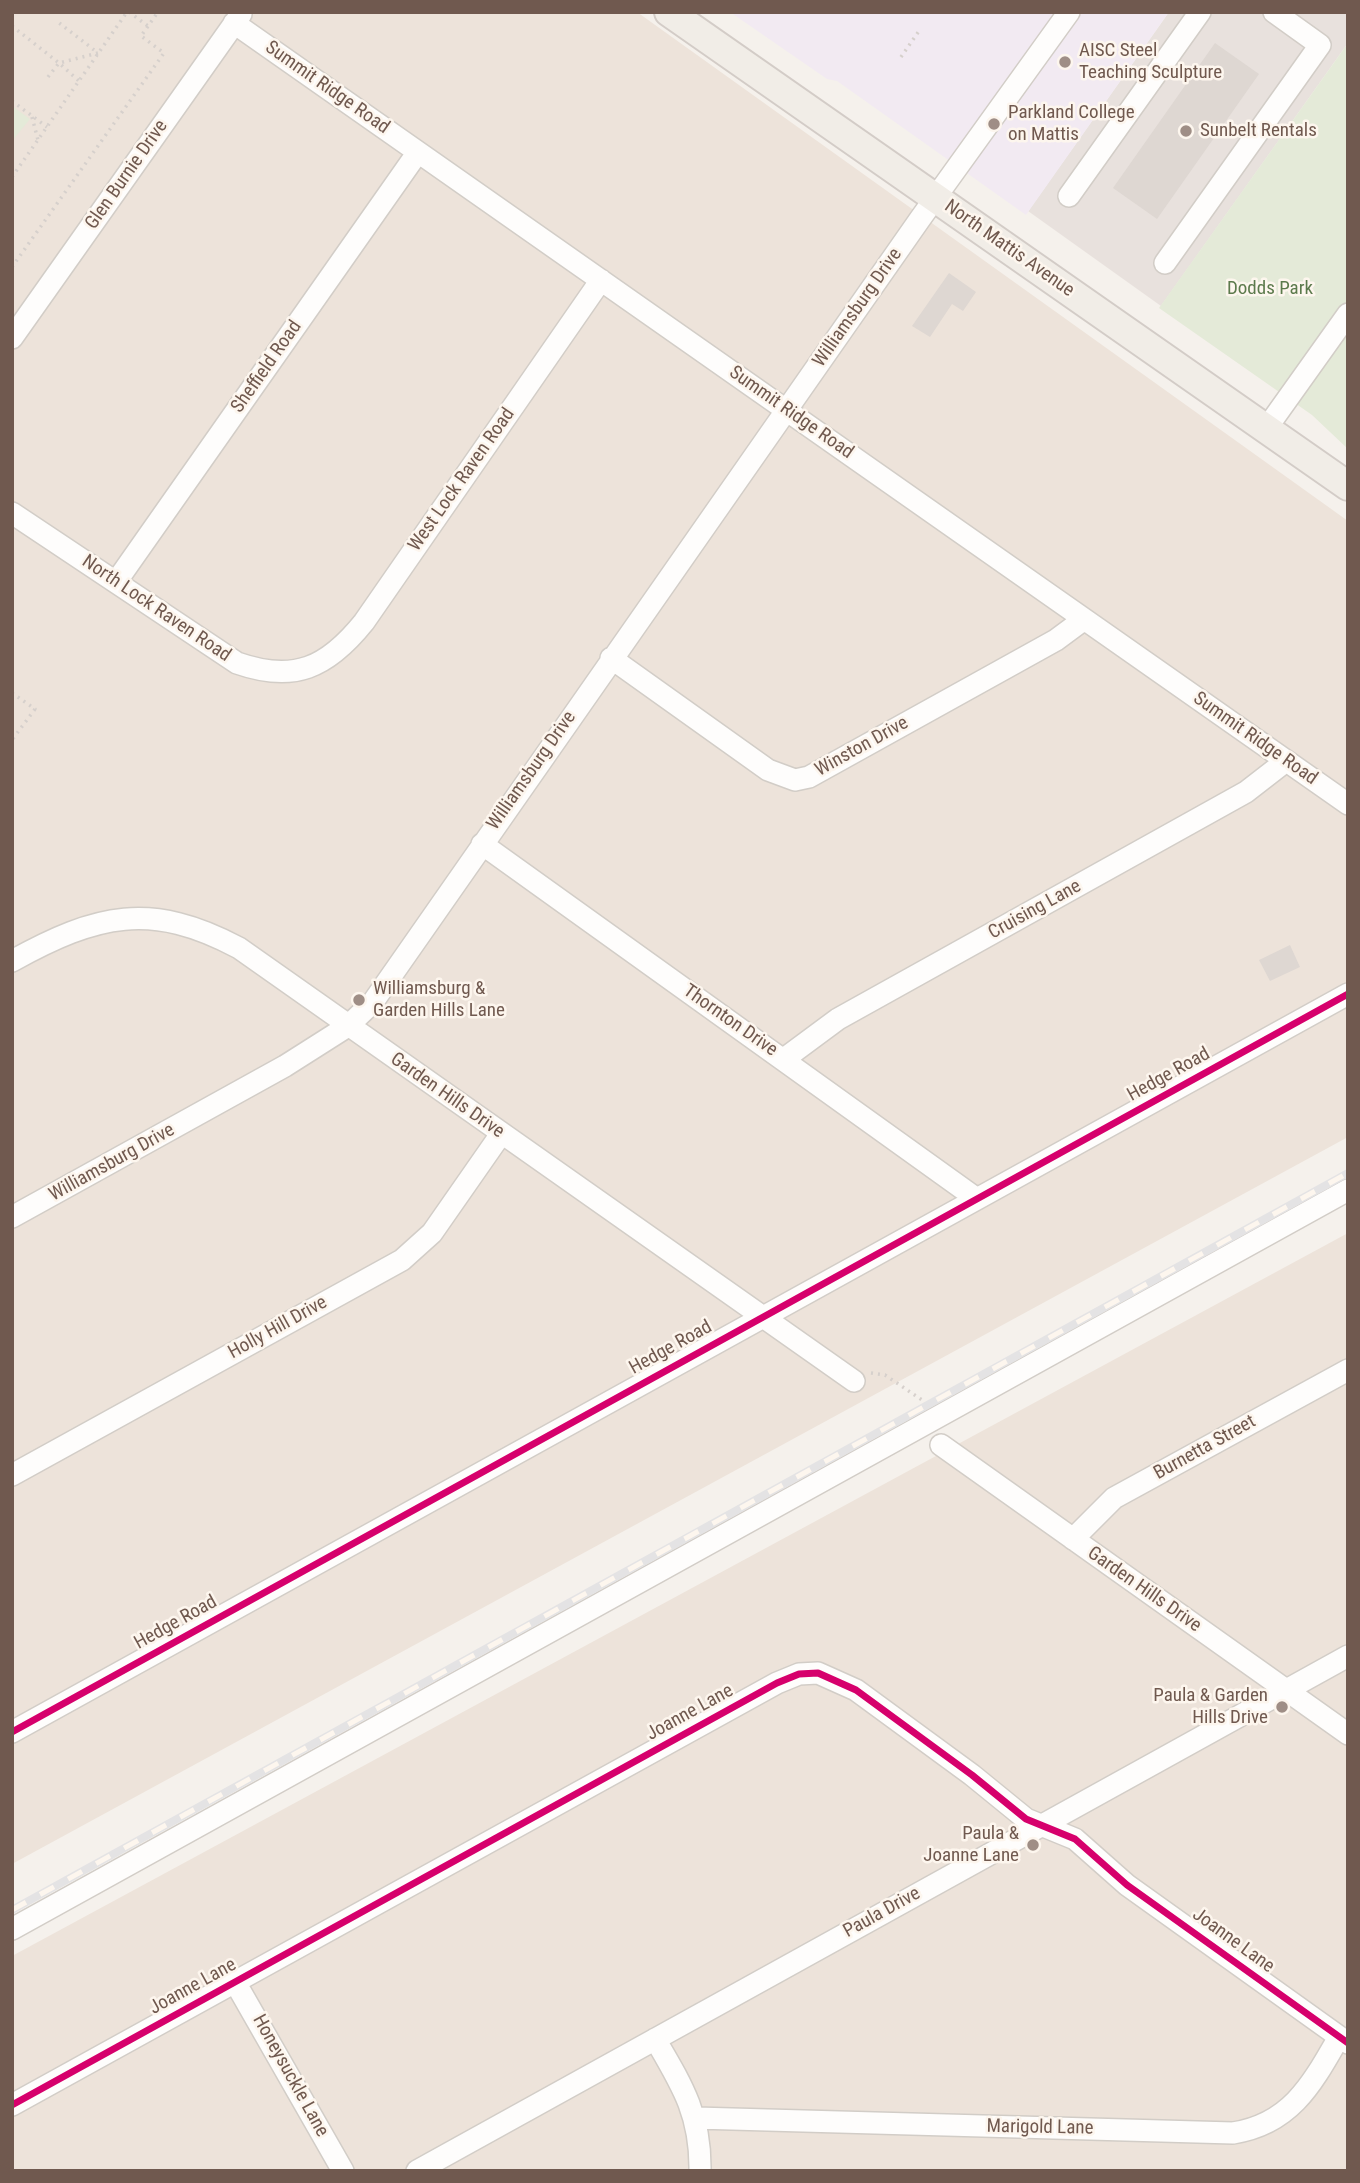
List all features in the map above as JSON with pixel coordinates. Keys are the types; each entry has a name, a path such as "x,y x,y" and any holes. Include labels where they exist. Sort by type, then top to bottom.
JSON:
{"main road":[{"name":"North Mattis Avenue","path":"669,12 1348,486"}],"street":[{"name":"Williamsburg Drive","path":"12,1217 273,1073 348,1026 373,1002 935,198 1069,12"},
{"path":"1069,196 1200,12"},
{"path":"1165,263 1320,45 1274,12"},
{"name":"Summit Ridge Road","path":"238,18 418,152 1348,804"},
{"name":"Glen Burnie Drive","path":"14,331 238,18"},
{"name":"Sheffield Road","path":"116,582 418,152"},
{"name":"West Lock Raven Road","path":"311,667 331,658 363,622 601,280"},
{"path":"1266,429 1348,314"},
{"name":"North Lock Raven Road","path":"12,513 237,663 276,673 311,667"},
{"name":"Winston Drive","path":"611,659 768,771 779,777 795,780 809,777 1056,640 1083,620"},
{"name":"Cruising Lane","path":"784,1059 838,1019 1247,792 1286,761"},
{"name":"Thornton Drive","path":"482,844 977,1199"},
{"name":"Garden Hills Drive","path":"12,961 79,928 104,921 151,918 182,923 239,948 851,1378"},
{"name":"Hedge Road","path":"12,1732 1348,994"},
{"name":"Holly Hill Drive","path":"12,1475 402,1260 432,1233 501,1133"},
{"path":"12,1929 1348,1190"},
{"name":"Burnetta Street","path":"1073,1539 1114,1498 1348,1370"},
{"name":"Garden Hills Drive","path":"941,1445 1348,1734"},
{"name":"Paula Drive","path":"417,2171 1348,1656"},
{"name":"Joanne Lane","path":"12,2105 777,1683 799,1675 818,1673 856,1690 972,1775 1026,1819 1075,1839 1127,1885 1343,2040"},
{"name":"Honeysuckle Lane","path":"235,1982 343,2171"},
{"path":"656,2039 688,2096 696,2118 700,2171"},
{"name":"Marigold Lane","path":"696,2118 1233,2133 1265,2126 1281,2115 1302,2094 1343,2040"}],"path":[{"path":"12,177 128,12 148,26"},
{"path":"12,267 164,53 141,36 158,12"},
{"path":"58,22 98,53"},
{"path":"12,26 79,81"},
{"path":"901,57 919,31"},
{"path":"48,77 59,63 98,53"},
{"path":"12,101 47,127"},
{"path":"32,115 38,140"},
{"path":"12,693 34,709 12,740"},
{"path":"851,1378 856,1373 884,1375 919,1398"}],"shaded area":[{"path":"12,12 637,12 1348,521 1348,1137 12,1864"},
{"name":"Parkland College on Mattis","path":"730,12 1169,12 1026,215 837,81 827,79"},
{"path":"1169,12 1348,12 1348,43 1161,306 1028,211"},
{"path":"1348,1233 1348,2171 12,2171 12,1956"}],"green space":[{"name":"Dodds Park","path":"1348,43 1348,449 1312,415 1159,308"},
{"path":"12,106 30,119 12,141"}],"building":[{"name":"Sunbelt Rentals","path":"1215,43 1259,74 1157,219 1113,188"},
{"path":"949,273 976,292 963,311 952,304 930,337 912,326"},
{"path":"1290,945 1300,967 1270,981 1259,960"}],"railway":[{"path":"12,1910 1348,1173"}],"cycle path":[{"path":"12,1732 1348,994"},
{"path":"12,2105 777,1683 799,1674 818,1673 856,1690 972,1775 1026,1819 1075,1839 1127,1885 1348,2043"}],"place":[{"name":"AISC Steel Teaching Sculpture","path":"1065,62"},
{"name":"Parkland College on Mattis","path":"994,124"},
{"name":"Sunbelt Rentals","path":"1186,131"},
{"name":"Williamsburg & Garden Hills Lane","path":"359,1000"},
{"name":"Paula & Garden Hills Drive","path":"1282,1707"},
{"name":"Paula & Joanne Lane","path":"1033,1845"}]}
